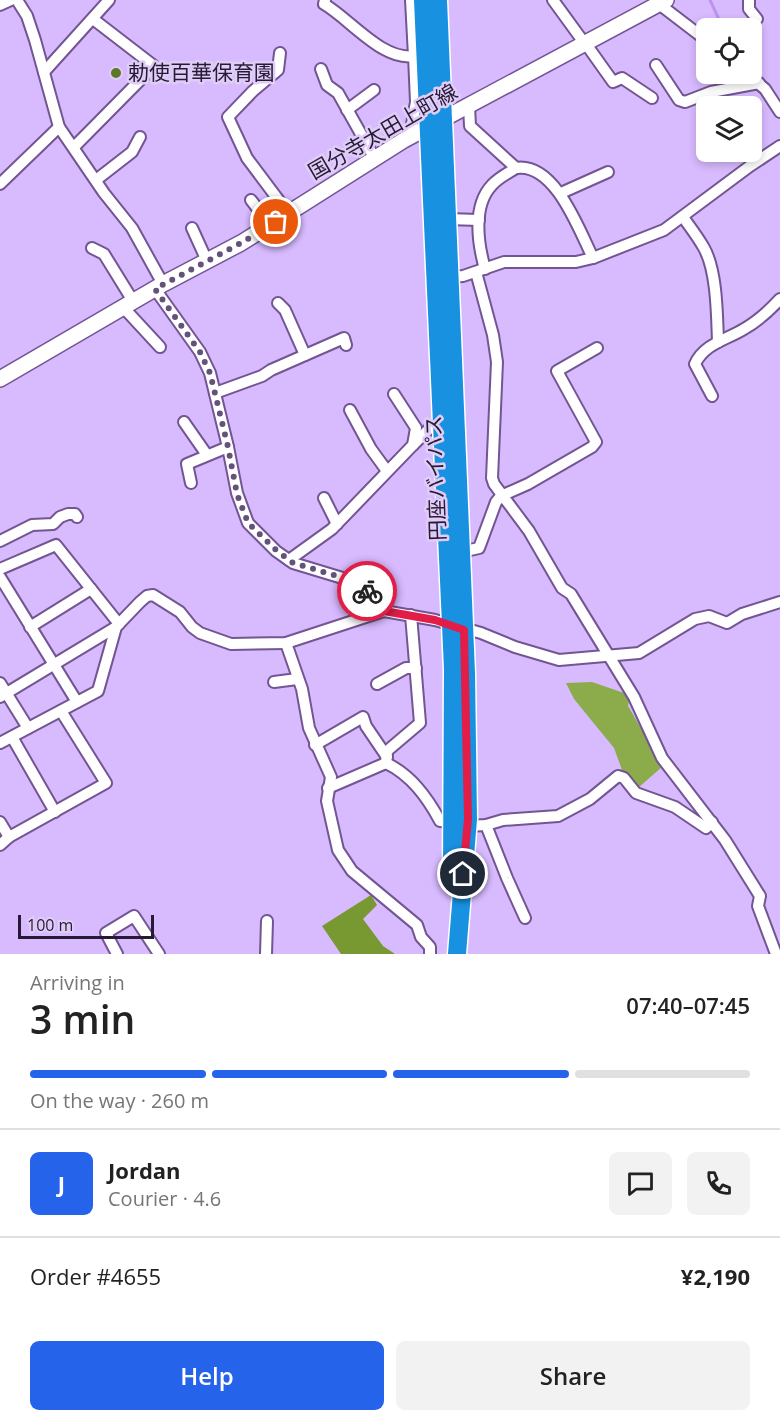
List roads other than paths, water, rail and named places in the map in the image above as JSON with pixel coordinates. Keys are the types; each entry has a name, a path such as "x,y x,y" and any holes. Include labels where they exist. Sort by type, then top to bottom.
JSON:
{"highway":[{"name":"円座バイパス","path":"423,0 447,219 461,552 458,628 453,669 460,824 457,954"},
{"name":"円座バイパス","path":"438,0 436,123 442,425 458,628"},
{"name":"円座バイパス","path":"447,954 460,824"}],"main road":[{"name":"国分寺太田上町線","path":"0,379 289,214 412,136 585,44 653,4"}],"street":[{"path":"0,5 11,0"},
{"path":"16,0 27,16 59,127 132,228 159,287 200,352 210,373 237,494 248,523 258,535 289,560 358,583 384,611"},
{"path":"44,72 109,0"},
{"path":"411,0 416,102 412,136"},
{"path":"553,0 613,82 622,78 652,98"},
{"path":"749,0 749,9 756,18"},
{"path":"323,1 380,47 391,53 407,57 414,56"},
{"path":"653,4 696,33"},
{"path":"74,147 154,66 93,19"},
{"path":"280,52 278,70 253,91 228,117 247,158 289,214"},
{"path":"656,65 679,100 685,102 711,92 754,84"},
{"path":"321,69 327,85 338,93 375,159"},
{"path":"760,84 780,112"},
{"path":"347,110 374,90"},
{"path":"469,106 470,126 516,168"},
{"path":"0,184 59,127"},
{"path":"96,180 132,152 140,137"},
{"path":"450,277 463,276 504,262 576,262 593,258 664,231 780,146"},
{"path":"593,258 561,193 536,171 524,167 516,168 492,185 481,208 479,220 480,271 493,335 497,374 492,478 501,496 529,531 562,588 571,594 634,697 662,758 712,822 760,896 758,906 776,954"},
{"path":"561,193 608,172"},
{"path":"251,200 270,225"},
{"path":"683,217 705,250 716,298 718,342"},
{"path":"447,219 479,220"},
{"path":"192,228 207,261"},
{"path":"92,248 104,254 128,304 160,347"},
{"path":"712,396 695,364 698,358 712,344 757,320 780,299"},
{"path":"278,303 285,310 305,355"},
{"path":"215,393 262,376 344,338 346,345"},
{"path":"461,552 479,548 496,502 501,496 528,484 592,447 596,442 557,372 597,348"},
{"path":"394,394 416,428 413,445"},
{"path":"350,410 371,449 387,471"},
{"path":"189,423 207,455"},
{"path":"289,560 337,524 432,426 442,425"},
{"path":"191,483 188,464 228,447"},
{"path":"324,498 337,524"},
{"path":"0,541 32,525 53,524 68,514 77,516"},
{"path":"0,569 56,545 117,625"},
{"path":"0,577 77,702"},
{"path":"30,627 91,589"},
{"path":"28,728 2,691 54,665 117,625 147,596 153,595 180,612 192,627 212,638 231,644 286,643 384,611 411,615 482,633 515,647 559,660 639,653 695,619 709,616 727,623 742,615 780,602"},
{"path":"386,760 387,751 420,723 411,615"},
{"path":"0,743 98,691 117,625"},
{"path":"286,643 302,689 309,728 315,746 331,777 328,788 329,814 338,850 345,862 374,890 417,925 421,937 430,947 430,954"},
{"path":"377,684 406,668 416,668"},
{"path":"274,682 297,679"},
{"path":"0,846 9,837 106,783 61,711"},
{"path":"315,746 363,717 386,760 419,788 440,821 486,825 503,820 558,816 590,799 618,776 624,778 636,793 675,807 706,828 712,822"},
{"path":"12,737 55,812"},
{"path":"328,788 386,760"},
{"path":"0,822 9,837"},
{"path":"486,825 525,918"},
{"path":"117,954 106,933 134,916 159,954"},
{"path":"266,954 267,921"}],"waterway":[{"path":"710,0 718,18"},
{"path":"762,78 768,85"}],"place":[{"name":"勅使百華保育園","path":"116,73"}]}
